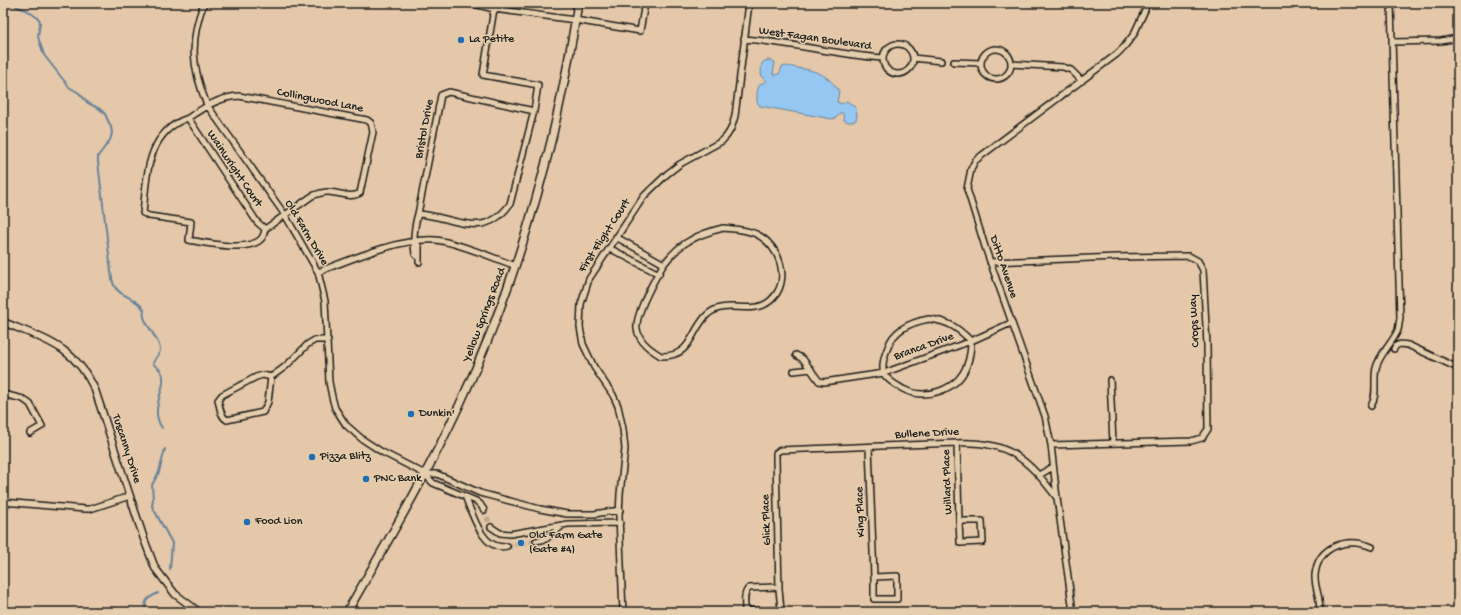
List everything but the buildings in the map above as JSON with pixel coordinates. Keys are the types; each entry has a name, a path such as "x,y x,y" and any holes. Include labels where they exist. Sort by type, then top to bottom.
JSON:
{"main road":[{"name":"Yellow Springs Road","path":"348,612 425,474 466,393 490,335 516,266 551,145 561,99 578,3"}],"street":[{"name":"Old Farm Drive","path":"204,3 196,26 194,56 199,85 207,105 285,215 318,272 326,301 330,382 335,408 346,425 362,438 382,452 425,474"},
{"path":"470,3 640,31 644,3"},
{"name":"First Flight Court","path":"623,612 620,513 621,489 626,449 618,406 613,395 594,367 582,340 580,327 581,304 584,290 589,279 644,196 667,174 728,136 734,116 749,3"},
{"name":"Ditto Avenue","path":"1073,612 1051,445 1045,416 990,262 967,189 971,169 975,161 1082,81 1124,47 1140,23 1146,3"},
{"path":"1372,406 1374,401 1374,381 1378,362 1382,352 1390,344 1398,329 1400,318 1391,3"},
{"path":"418,214 438,217 464,224 477,225 492,221 504,212 510,204 534,111 538,86 483,75 494,6"},
{"path":"1392,42 1441,41 1458,38"},
{"name":"West Fagan Boulevard","path":"744,40 768,40 855,56 883,58"},
{"path":"898,44 905,46 910,51 912,64 903,73 898,74 887,69 883,58 885,51 890,46 898,44"},
{"path":"997,49 1004,51 1010,57 1011,64 1009,72 1003,78 995,79 987,77 984,74 980,62 983,55 989,50 997,49"},
{"path":"912,58 941,61"},
{"path":"954,62 980,62"},
{"path":"1011,64 1063,67 1071,70 1082,81"},
{"name":"Bristol Drive","path":"418,260 415,254 415,225 441,95 449,92 534,111"},
{"name":"Collingwood Lane","path":"207,105 226,98 238,96 367,120 371,123 373,132 360,193 356,196 328,192 320,193 312,196 285,215"},
{"path":"207,105 188,118 180,120 167,130 161,137 154,150 149,165 143,212 149,216 191,222 189,240 230,246 252,244 259,241 263,238 265,229 285,215"},
{"name":"Wainwright Court","path":"188,118 257,222 265,229"},
{"path":"723,228 738,229 757,234 770,243 778,256 782,267 782,278 772,299 764,305 756,308 733,306 720,308 709,314 702,321 688,346 673,355 661,356 645,345 637,329 638,318 642,306 664,264 675,251 689,240 706,232 723,228"},
{"path":"616,237 664,264"},
{"path":"318,272 381,249 415,241 437,240 451,243 516,266"},
{"path":"609,248 659,274"},
{"name":"Crops Way","path":"990,262 1182,256 1194,258 1201,264 1203,270 1207,345 1208,429 1202,438 1197,440 1051,445"},
{"name":"Branca Drive","path":"929,319 947,322 961,331 971,341 971,354 963,373 956,381 946,388 934,393 923,394 910,392 889,380 884,373 883,365 888,345 895,334 905,326 917,321 929,319"},
{"name":"Tuscanny Drive","path":"3,322 51,342 65,350 75,359 90,379 95,390 149,554 156,568 176,594 199,612"},
{"name":"Branca Drive","path":"796,355 803,359 819,381 824,382 884,373 971,341 1011,323"},
{"path":"271,377 268,402 263,412 227,420 224,418 218,400 222,395 256,377 271,377 286,366 308,344 315,340 328,340"},
{"path":"1394,349 1397,345 1408,345 1458,368"},
{"path":"794,371 811,370"},
{"path":"1110,380 1112,443"},
{"path":"3,394 23,399 30,404 42,426 30,433"},
{"name":"Bullene Drive","path":"777,451 974,442 996,446 1023,460 1039,475 1057,498"},
{"name":"Willard Place","path":"957,443 959,521 960,543 982,542 982,521 959,521"},
{"name":"King Place","path":"869,447 874,599 897,599 897,576 874,577"},
{"name":"Glick Place","path":"777,451 779,589 781,610 745,611 745,593 749,588 775,587 779,589"},
{"path":"1039,475 1053,467"},
{"path":"425,474 438,474 480,493 540,509 567,514 620,513"},
{"path":"425,474 433,483 476,501 484,510"},
{"path":"3,502 90,509 130,496"},
{"path":"465,496 483,536 489,543 496,547 507,546"},
{"path":"491,527 500,533 510,534 563,525 620,522"},
{"path":"536,541 546,538 563,525"},
{"path":"1319,612 1320,601 1315,575 1316,568 1323,556 1331,548 1342,543 1357,542 1372,548"}],"water":[{"path":"768,60 775,62 773,74 775,75 779,74 782,67 788,66 811,70 826,77 839,91 837,102 842,104 847,101 856,108 856,120 850,122 844,120 841,112 836,118 832,119 760,106 757,102 758,89 760,84 766,82 761,75 762,64"}],"waterway":[{"path":"17,3 16,6 28,11 39,19 38,37 44,55 69,87 79,93 88,103 100,109 105,114 111,127 112,133 110,140 98,156 98,162 112,279 116,289 137,302 144,310 145,320 159,346 160,352 153,364 162,373 163,379 163,385 157,406 158,421 162,428"},
{"path":"165,449 159,472 152,485 152,506 172,543 170,569"},
{"path":"146,612 145,604 147,600 158,593"}],"tunnel":[{"path":"484,510 491,527"},
{"path":"507,546 536,541"}],"place":[{"name":"La Petite","path":"461,40"},
{"name":"Dunkin'","path":"411,414"},
{"name":"Pizza Blitz","path":"312,457"},
{"name":"PNC Bank","path":"366,479"},
{"name":"Food Lion","path":"247,522"},
{"name":"Old Farm Gate (Gate #4)","path":"521,543"}]}
